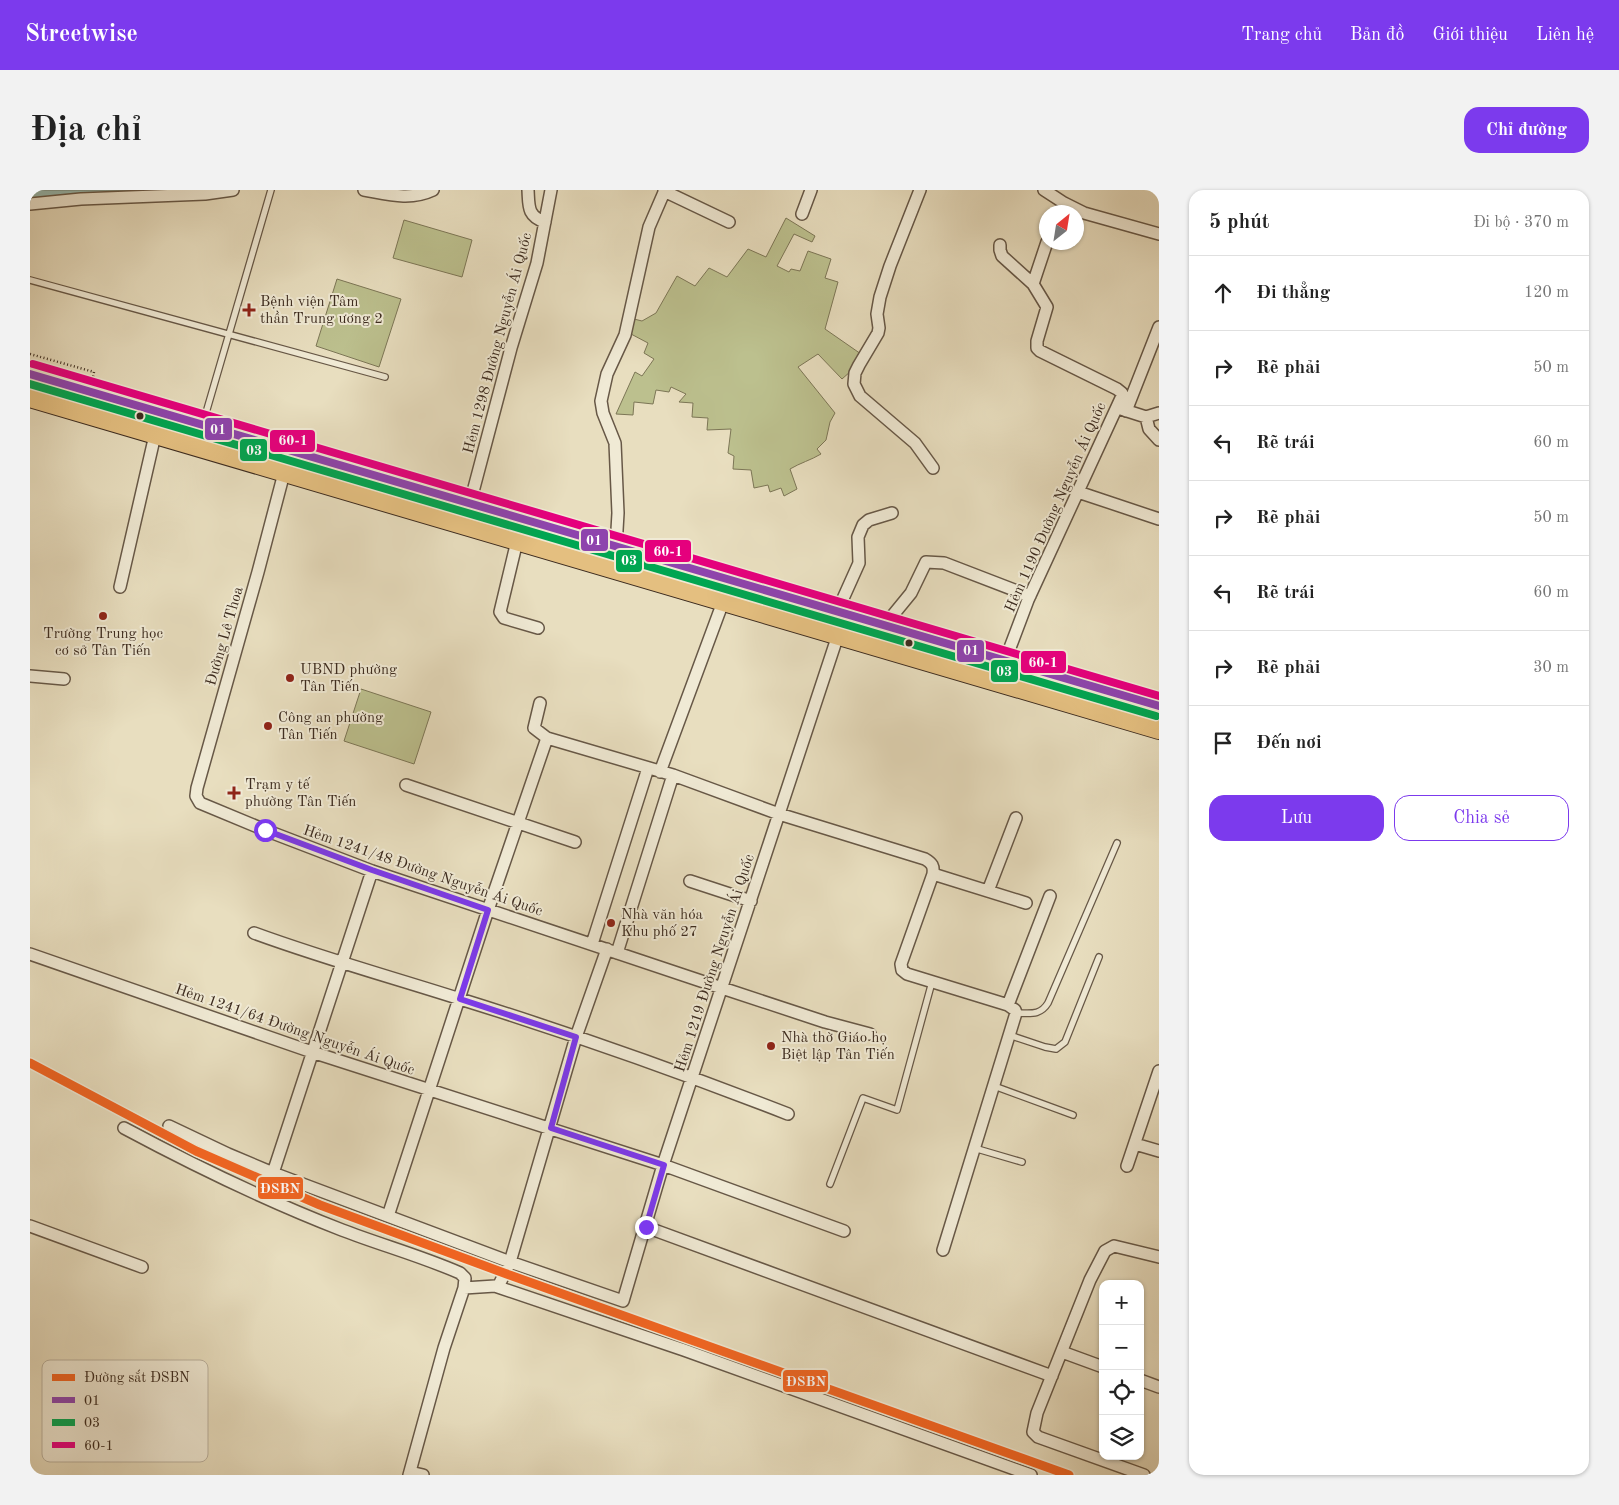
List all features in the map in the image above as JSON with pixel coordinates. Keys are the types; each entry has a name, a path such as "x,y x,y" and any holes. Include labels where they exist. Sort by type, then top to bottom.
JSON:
{"main road":[{"path":"30,374 1159,706"},
{"path":"30,398 1159,730"},
{"path":"284,473 290,451"}],"street":[{"path":"30,204 81,199 205,194 233,190"},
{"path":"364,190 399,196 412,196 433,190"},
{"path":"528,190 529,210 535,219 545,222"},
{"name":"Hẻm 1298 Đường Nguyễn Ái Quốc","path":"470,504 511,348 536,263 551,190"},
{"path":"802,214 811,190"},
{"path":"920,190 880,297 877,314 878,333 855,373 854,384 860,396 915,443 933,468"},
{"path":"1044,190 1059,205"},
{"path":"616,546 618,513 615,443 603,413 601,401 607,374 625,335 649,227 664,191 728,222"},
{"path":"1084,213 1159,234"},
{"path":"1000,245 1002,256 1033,284 1044,250"},
{"name":"Hẻm 1190 Đường Nguyễn Ái Quốc","path":"1005,661 1030,596 1078,492 1121,409 1122,396 1120,390 1037,348 1037,341 1047,306 1033,284"},
{"path":"1159,327 1121,409 1146,416 1159,413"},
{"path":"1146,416 1149,430 1159,440"},
{"path":"120,587 155,435"},
{"name":"Đường Lê Thoa","path":"203,804 197,799 197,788 284,473"},
{"path":"1078,492 1159,518"},
{"path":"837,612 859,563 858,537 863,525 869,520 892,513"},
{"path":"516,541 500,612 504,618 538,628"},
{"path":"884,626 911,593 926,562 944,563 1030,596"},
{"path":"660,772 723,602"},
{"name":"Hẻm 1219 Đường Nguyễn Ái Quốc","path":"510,1262 623,1301 664,1165 838,635"},
{"path":"30,676 64,679"},
{"path":"540,703 534,728 547,738 672,775 779,814 925,859 934,868 901,967 907,974 1012,1009"},
{"path":"388,1216 488,910 547,738"},
{"path":"592,944 648,768"},
{"path":"498,1287 510,1262 551,1128 576,1037 612,951 672,775"},
{"path":"406,785 575,842"},
{"name":"Hẻm 1241/48 Đường Nguyễn Ái Quốc","path":"203,804 265,830 372,870 825,1022 870,1034"},
{"path":"988,891 1016,818"},
{"path":"273,1173 372,870"},
{"path":"932,874 1026,903"},
{"path":"690,881 751,901"},
{"path":"943,1250 1009,1035 1012,1009 1050,896"},
{"path":"254,933 341,963 576,1037 693,1077 788,1114"},
{"name":"Hẻm 1241/64 Đường Nguyễn Ái Quốc","path":"30,954 312,1052 664,1165 844,1231"},
{"path":"1127,1166 1159,1072"},
{"path":"168,1126 273,1173 510,1262"},
{"path":"124,1128 205,1171 253,1193 341,1230 460,1273 465,1278 464,1288 440,1359 409,1474 423,1475"},
{"path":"1134,1144 1159,1151"},
{"path":"30,1226 142,1267"},
{"path":"646,1227 1052,1376"},
{"path":"1144,1475 1038,1437 1033,1432 1037,1413 1090,1280 1105,1250 1114,1246 1159,1257"},
{"path":"464,1288 498,1287 684,1350 1031,1475"},
{"path":"1062,1352 1099,1366"},
{"path":"1144,1381 1159,1387"}],"lane":[{"path":"203,425 271,190"},
{"path":"30,280 385,377"},
{"path":"1012,1009 1037,1013 1044,1010 1117,843"},
{"path":"1009,1035 1045,1047 1056,1049 1061,1046 1065,1042 1100,957"},
{"path":"830,1184 864,1098 897,1110 932,982"},
{"path":"994,1086 1073,1115"},
{"path":"974,1148 1022,1162"}],"path":[{"path":"30,354 94,372"}],"green space":[{"path":"786,218 815,236 812,242 794,234 777,266 789,272 791,269 800,271 808,251 831,259 825,278 838,282 825,329 861,354 851,371 842,379 818,354 798,367 835,413 830,422 826,440 817,449 821,454 790,469 797,489 784,496 781,488 770,492 768,485 754,488 751,470 733,469 734,456 728,453 731,429 707,430 708,418 692,417 693,403 679,402 686,394 671,387 669,392 656,390 653,404 634,402 633,415 616,414 635,372 642,376 654,359 644,353 648,343 631,334 634,319 642,321 656,313 677,276 695,286 709,268 727,277 748,249 766,257"},
{"path":"404,220 472,240 462,277 393,258"},
{"path":"337,279 401,299 379,367 316,346"},
{"path":"361,689 431,712 414,764 344,741"}],"water":[{"path":"30,190 196,190 30,200"}],"rail line":[{"name":"ĐSBN","path":"30,1063 196,1151 320,1205 504,1273 1069,1475"}],"transit line":[{"name":"60-1","path":"33,364 1159,696"},
{"name":"01","path":"30,374 1159,706"},
{"name":"03","path":"30,384 1156,716"}],"place":[{"name":"Bệnh viện Tâm thần Trung ương 2","path":"249,310"},
{"name":"Trường Trung học cơ sở Tân Tiến","path":"103,616"},
{"name":"UBND phường Tân Tiến","path":"290,678"},
{"name":"Công an phường Tân Tiến","path":"268,726"},
{"name":"Trạm y tế phường Tân Tiến","path":"234,793"},
{"name":"Nhà văn hóa Khu phố 27","path":"611,923"},
{"name":"Nhà thờ Giáo họ Biệt lập Tân Tiến","path":"771,1046"}],"route":[{"path":"265,830 372,870 488,910 460,999 576,1037 551,1128 664,1165 646,1227"}]}
